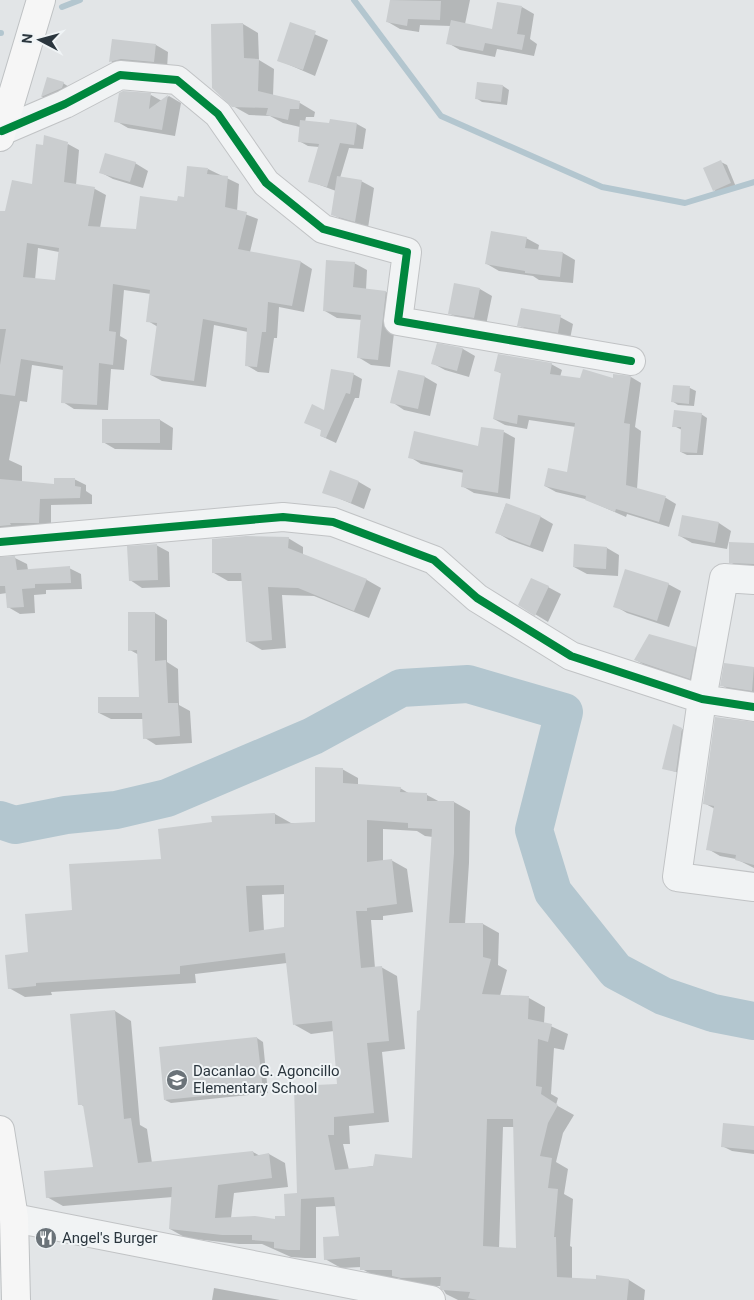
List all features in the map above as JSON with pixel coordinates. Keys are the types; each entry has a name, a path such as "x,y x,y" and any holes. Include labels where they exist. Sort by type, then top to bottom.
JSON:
{"main road":[{"path":"1,134 41,0"},
{"path":"0,1130 14,1218 16,1300"}],"street":[{"path":"1,134 65,104 120,74 177,80 218,114 266,184 323,229 407,252 398,321 631,361"},
{"path":"0,542 282,516 333,522 434,560 477,598 570,656 702,699 754,707"},
{"path":"754,580 724,578 702,699 677,877 754,887"},
{"path":"14,1218 418,1299"}],"building":[{"path":"390,0 441,1 440,20 408,19 407,26 386,22"},
{"path":"497,2 522,6 517,34 525,35 522,50 485,43 483,51 446,44 451,20 492,29"},
{"path":"290,22 316,31 303,70 277,61"},
{"path":"243,23 244,58 259,59 258,91 300,101 299,109 290,109 288,120 266,115 268,108 232,107 212,88 211,24"},
{"path":"112,39 156,44 154,62 121,59 109,62"},
{"path":"47,77 64,82 62,88 41,97"},
{"path":"477,82 503,85 501,102 475,99"},
{"path":"123,91 151,93 149,109 168,95 162,130 114,122 119,93"},
{"path":"330,119 357,123 354,145 340,143 327,187 308,182 319,144 298,142 300,120 329,123"},
{"path":"44,135 68,142 64,182 95,187 88,226 136,229 140,196 177,201 178,196 184,197 187,166 208,168 207,174 228,176 225,207 247,212 238,249 301,261 292,306 268,302 266,332 262,332 257,367 245,366 247,328 203,319 194,381 150,375 157,323 146,322 150,290 113,284 109,331 116,332 113,365 99,363 97,405 61,403 63,366 21,359 15,396 0,394 0,365 6,329 0,329 0,211 5,211 12,180 32,184 36,144 43,145","holes":["27,243 59,248 55,280 23,277"]},
{"path":"105,153 136,162 130,182 99,173"},
{"path":"721,160 731,183 713,191 703,168"},
{"path":"337,176 362,180 355,222 331,215"},
{"path":"491,231 527,237 525,248 563,252 560,277 525,273 525,271 485,264"},
{"path":"326,260 355,262 353,287 386,291 378,360 357,358 361,315 323,311"},
{"path":"454,283 480,288 474,318 448,314"},
{"path":"521,308 561,315 558,333 517,326"},
{"path":"437,343 463,348 457,371 431,364"},
{"path":"498,354 552,363 550,374 580,378 583,369 613,378 613,374 631,376 624,423 630,424 626,485 666,496 659,522 616,509 615,512 585,500 586,496 544,486 548,468 567,472 575,423 518,415 517,424 493,419 501,373 494,371"},
{"path":"331,369 354,373 350,394 346,393 326,438 320,436 321,430 304,423 312,404 324,410"},
{"path":"398,370 425,376 418,409 390,403"},
{"path":"673,385 690,386 689,404 671,402"},
{"path":"674,410 702,413 697,453 680,452 681,427 672,427"},
{"path":"102,419 160,419 160,443 102,443"},
{"path":"481,427 504,430 498,493 461,487 463,470 408,458 414,431 478,446"},
{"path":"330,470 359,481 351,503 322,493"},
{"path":"54,478 75,478 75,486 81,487 80,498 40,499 39,523 10,523 11,525 0,526 0,479 54,484"},
{"path":"506,503 541,516 530,546 495,533"},
{"path":"682,515 719,522 715,543 678,536"},
{"path":"246,536 289,537 288,548 367,579 354,611 298,588 268,587 272,640 246,642 241,573 212,573 212,539"},
{"path":"729,542 754,543 754,564 729,563"},
{"path":"157,544 158,580 129,581 127,546"},
{"path":"574,544 607,547 606,569 573,567"},
{"path":"15,556 17,570 70,566 71,583 35,584 35,588 22,589 24,607 7,608 5,586 0,586 0,557"},
{"path":"625,569 669,583 657,621 613,607"},
{"path":"531,578 549,586 535,616 518,605"},
{"path":"128,612 155,612 155,661 166,660 168,703 178,703 180,736 143,739 142,713 98,713 98,697 139,697 137,650 128,651"},
{"path":"649,634 696,647 690,679 634,660"},
{"path":"724,663 754,667 752,691 720,686"},
{"path":"715,717 754,722 754,865 735,860 736,855 706,850 714,806 703,804"},
{"path":"673,724 682,728 676,772 662,769"},
{"path":"315,767 343,768 343,783 401,787 400,792 427,793 427,801 454,801 454,853 449,923 483,923 483,957 491,959 482,994 529,996 528,1019 552,1024 548,1042 538,1039 536,1086 542,1087 541,1094 558,1105 548,1123 540,1156 552,1158 548,1188 558,1189 554,1237 556,1237 557,1277 596,1279 596,1275 629,1279 627,1300 477,1300 468,1298 470,1292 442,1290 440,1288 441,1277 401,1278 392,1276 392,1270 360,1270 360,1257 324,1260 323,1237 339,1236 334,1197 301,1199 300,1250 274,1248 274,1242 252,1240 252,1235 222,1235 169,1229 172,1187 46,1198 44,1171 93,1167 83,1105 78,1105 70,1014 115,1010 124,1119 131,1118 138,1163 253,1151 254,1156 269,1153 272,1178 218,1185 215,1218 255,1216 275,1219 275,1216 285,1216 284,1194 297,1193 294,1086 337,1084 332,1021 293,1025 285,953 180,966 180,974 36,983 36,986 8,989 5,955 28,952 25,914 72,910 69,864 161,859 158,829 212,822 211,816 275,813 275,824 315,822","holes":["367,820 408,823 408,828 432,829 420,1010 417,1011 412,1158 375,1154 373,1166 335,1170 328,1135 334,1135 334,1117 374,1113 367,1043 389,1041 382,966 361,968 356,911 367,911 367,908 397,904 392,859 367,862","284,885 284,927 249,932 246,886","487,1119 513,1119 516,1248 483,1246"]},
{"path":"257,1037 263,1090 164,1100 159,1047"},
{"path":"723,1123 754,1126 754,1150 721,1147"}],"waterway":[{"path":"62,7 80,0"},
{"path":"354,0 441,116 602,187 685,203 754,182"},
{"path":"0,820 15,825 66,815 116,810 167,798 313,736 401,688 468,684 564,712 534,830 553,892 616,971 663,996 713,1013 754,1021"}],"cycle path":[{"path":"2,131 65,104 120,75 177,80 218,114 266,183 323,229 407,252 398,321 631,361"},
{"path":"0,542 283,517 333,522 434,560 477,598 571,656 702,699 754,707"}],"place":[{"name":"Dacanlao G. Agoncillo Elementary School","path":"177,1080"},
{"name":"Angel's Burger","path":"46,1238"}]}
